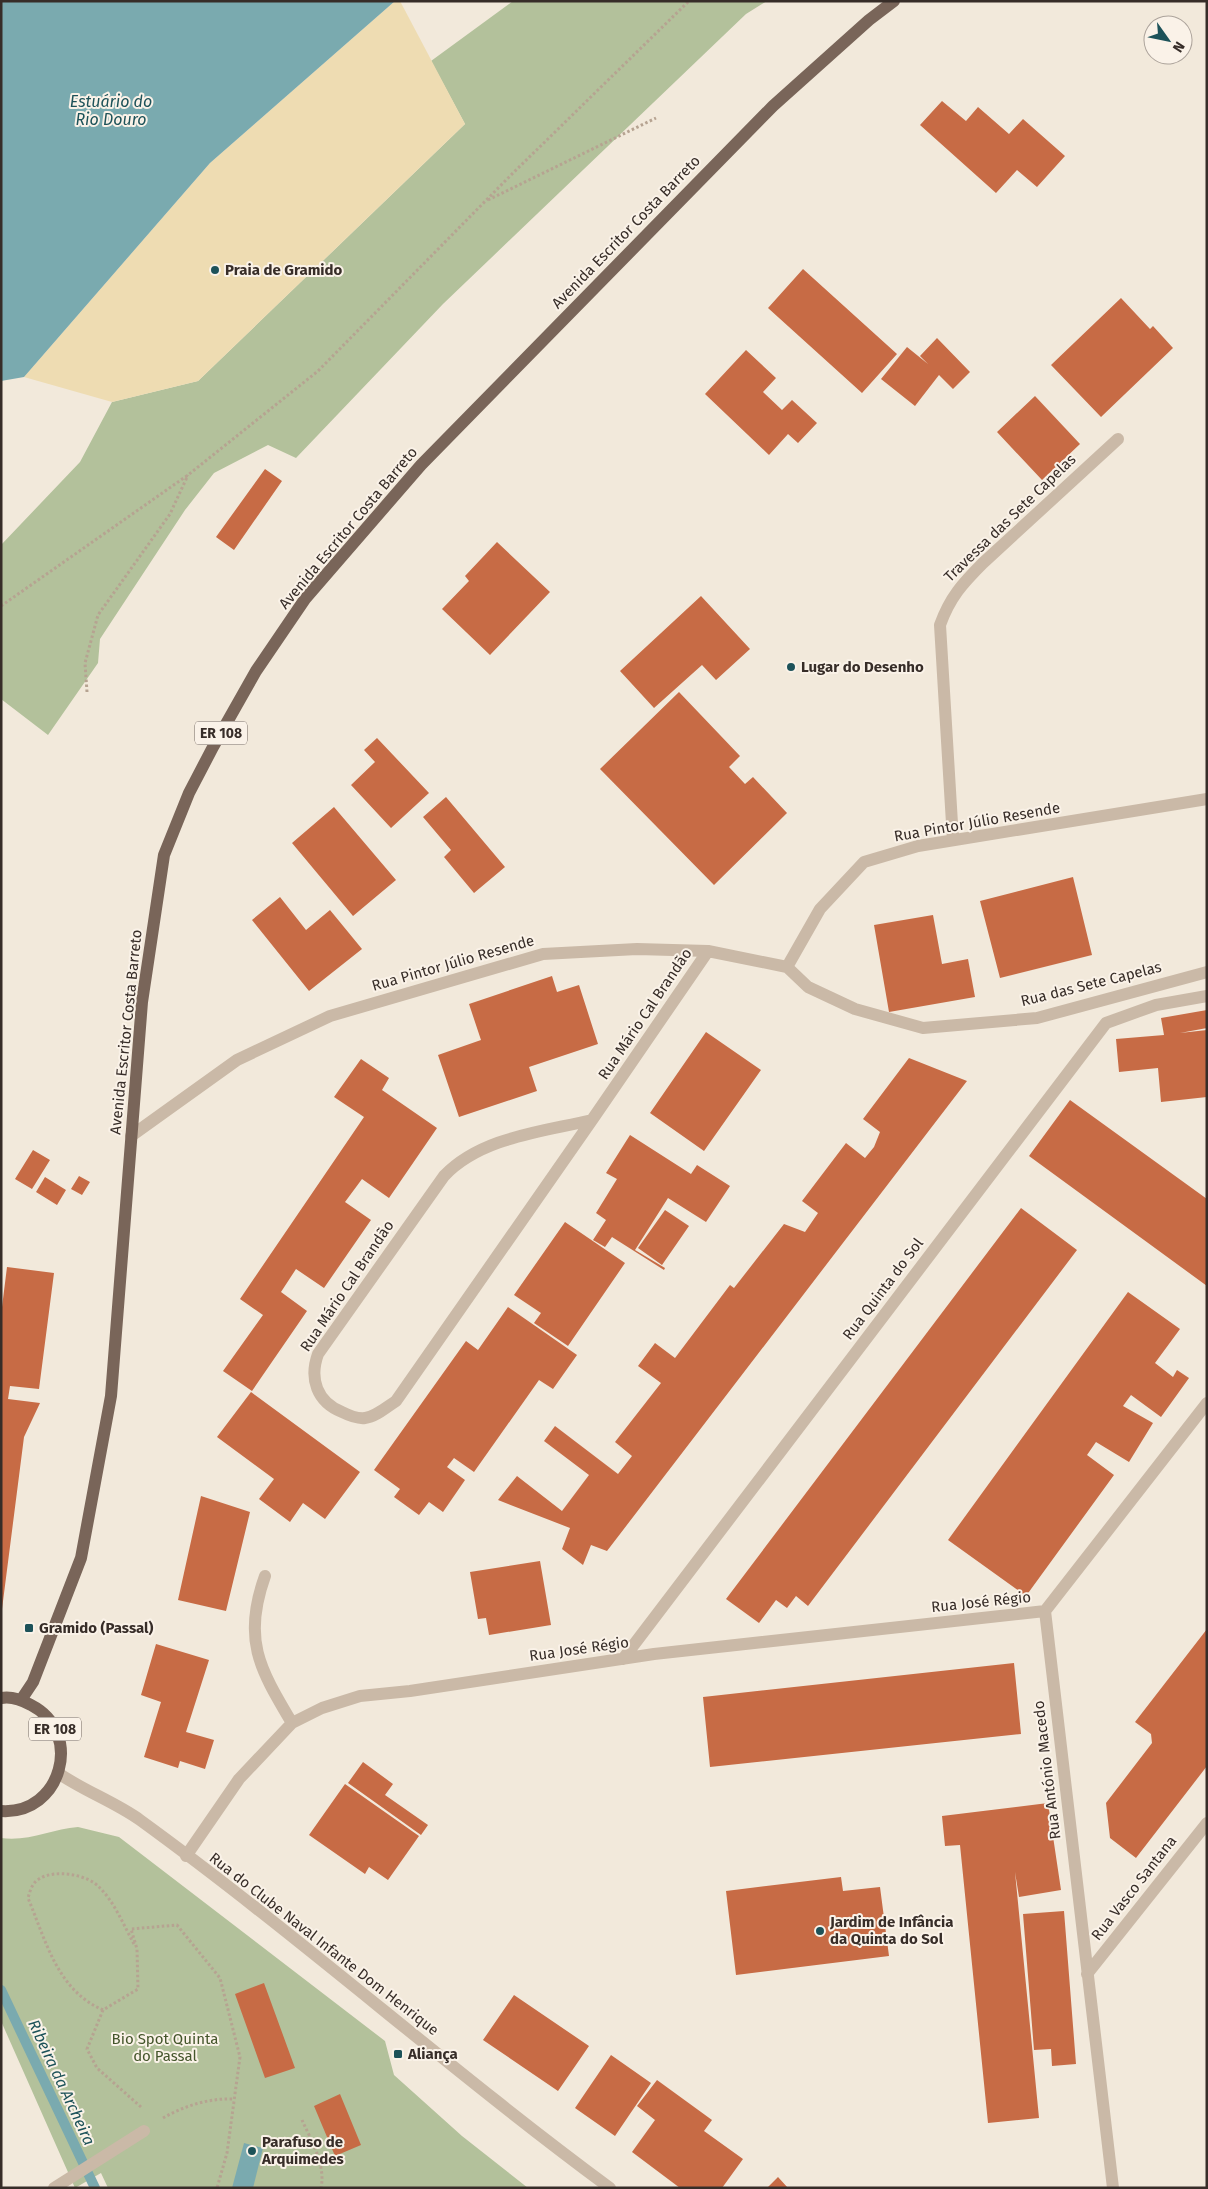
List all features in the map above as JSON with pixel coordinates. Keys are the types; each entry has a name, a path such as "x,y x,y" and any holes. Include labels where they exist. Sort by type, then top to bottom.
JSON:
{"main road":[{"name":"Avenida Escritor Costa Barreto","path":"22,1700 33,1682 81,1558 111,1396 142,1002 164,855 189,794 213,747 256,671 305,599 421,465 773,106 868,20 894,1"},
{"name":"ER 108","path":"1,1698 22,1700 41,1710 54,1726 62,1747 58,1773 46,1794 35,1803 8,1812 1,1811"}],"street":[{"name":"Travessa das Sete Capelas","path":"953,840 940,625 948,603 962,584 983,563 1118,438"},
{"name":"Rua Pintor Júlio Resende","path":"132,1136 237,1060 330,1016 543,954 637,949 708,951 787,967 820,909 864,862 918,846 1207,799"},
{"name":"Rua Mário Cal Brandão","path":"592,1120 495,1144 474,1152 457,1163 444,1176 318,1354 313,1367 314,1384 331,1408 349,1415 365,1418 380,1412 396,1401 592,1120 708,951"},
{"name":"Rua das Sete Capelas","path":"787,967 808,987 855,1009 923,1028 1037,1018 1207,972"},
{"name":"Rua Quinta do Sol","path":"623,1659 1106,1022 1156,1005 1207,996"},
{"path":"1045,1611 1207,1403"},
{"path":"265,1576 258,1597 254,1643 267,1682 292,1723"},
{"name":"Rua José Régio","path":"186,1856 239,1779 292,1723 322,1708 360,1696 410,1691 623,1659 1045,1611"},
{"name":"Rua António Macedo","path":"1045,1611 1113,2188"},
{"name":"Rua do Clube Naval Infante Dom Henrique","path":"58,1773 138,1819 306,1948 533,2130 610,2188"},
{"name":"Rua Vasco Santana","path":"1087,1974 1207,1822"},
{"path":"59,2185 144,2131"}],"path":[{"path":"1,606 188,475 318,371 485,202 689,1"},
{"path":"485,202 656,118"},
{"path":"87,692 85,663 98,615 170,514 188,475"},
{"path":"103,2010 87,2003 60,1976 28,1898 31,1887 38,1879 54,1873 85,1878 100,1886 137,1949"},
{"path":"158,2121 97,2068 87,2049 103,2010 138,1988 137,1949 131,1929 176,1925 220,1978 240,2056 227,2153 217,2188"},
{"path":"144,2131 158,2121 198,2103 219,2098 233,2099"},
{"path":"302,2120 319,2160 323,2180 321,2188"}],"green space":[{"path":"513,1 767,1 746,14 443,304 296,458 268,445 214,473 185,510 100,639 98,663 48,735 1,699 1,545 80,462 112,402 198,381 465,124 431,61"},
{"name":"Bio Spot Quinta do Passal","path":"78,1827 119,1837 385,2041 394,2075 462,2136 528,2188 108,2188 101,2173 75,2188 1,2021 1,1838 30,1837"}],"sand":[{"name":"Praia de Gramido","path":"395,1 400,1 465,124 198,381 112,402 24,377 210,163"}],"water":[{"name":"Estuário do Rio Douro","path":"1,1 395,1 210,163 24,377 1,381"},
{"path":"244,2143 263,2148 253,2188 232,2188"}],"building":[{"path":"942,101 966,121 978,107 1009,134 1023,119 1065,156 1037,187 1017,170 996,193 920,125"},
{"path":"803,269 897,354 862,393 768,308"},
{"path":"1121,298 1150,329 1153,326 1173,348 1101,417 1051,365"},
{"path":"937,338 970,372 953,389 939,375 915,406 881,379 907,347 928,364 920,356"},
{"path":"746,350 776,378 763,392 782,410 792,400 817,423 798,443 788,434 769,455 705,394"},
{"path":"1035,396 1080,444 1042,480 997,432"},
{"path":"265,469 282,481 234,550 216,537"},
{"path":"497,542 550,592 490,655 442,609 469,581 465,576"},
{"path":"701,596 750,649 716,680 702,665 654,708 620,671"},
{"path":"679,692 740,756 729,767 745,784 753,777 787,813 714,885 600,769"},
{"path":"377,738 429,793 391,828 351,785 375,762 364,750"},
{"path":"446,797 505,867 474,893 444,857 451,850 423,817"},
{"path":"334,807 396,880 353,916 292,843"},
{"path":"1073,877 1092,955 1000,978 980,901"},
{"path":"280,897 306,930 330,910 362,949 309,991 252,920"},
{"path":"933,915 942,964 968,959 975,997 889,1012 874,925"},
{"path":"552,976 557,992 579,985 598,1044 529,1067 537,1091 459,1117 438,1055 481,1040 469,1004"},
{"path":"1207,1010 1207,1028 1180,1033 1207,1030 1207,1097 1161,1102 1158,1068 1119,1072 1116,1039 1164,1035 1161,1018"},
{"path":"706,1032 761,1070 704,1151 650,1113"},
{"path":"909,1058 967,1081 607,1551 591,1545 583,1565 562,1549 570,1528 498,1500 517,1476 562,1511 589,1475 544,1441 555,1426 618,1474 632,1456 615,1442 661,1383 638,1366 655,1343 675,1358 730,1285 734,1288 784,1224 805,1232 818,1213 802,1201 846,1143 865,1158 874,1147 880,1132 863,1119"},
{"path":"361,1059 389,1078 382,1090 437,1128 389,1198 362,1179 345,1202 371,1220 324,1288 296,1269 281,1292 307,1311 252,1391 223,1371 263,1315 240,1299 364,1117 334,1097"},
{"path":"1070,1100 1207,1199 1207,1286 1029,1156"},
{"path":"630,1135 691,1174 697,1165 730,1186 706,1222 668,1198 635,1250 665,1268 664,1270 612,1237 605,1247 593,1240 606,1220 596,1213 617,1179 606,1173"},
{"path":"33,1150 50,1160 32,1189 15,1179"},
{"path":"79,1176 90,1182 82,1195 71,1189"},
{"path":"45,1177 66,1190 57,1205 36,1192"},
{"path":"1021,1208 1077,1250 808,1606 796,1596 787,1608 776,1600 759,1623 726,1599"},
{"path":"665,1210 689,1226 662,1265 638,1248"},
{"path":"565,1222 625,1263 568,1346 534,1323 541,1313 514,1295"},
{"path":"7,1267 54,1273 39,1389 10,1386 8,1399 40,1403 24,1437 2,1609 1,1315"},
{"path":"1128,1292 1180,1329 1155,1363 1173,1377 1177,1370 1189,1378 1161,1417 1131,1395 1123,1406 1153,1423 1129,1462 1096,1442 1087,1455 1114,1475 1026,1596 948,1540"},
{"path":"508,1307 577,1355 553,1389 539,1380 474,1472 454,1458 447,1467 465,1480 443,1512 429,1502 419,1515 394,1497 400,1489 374,1470 466,1341 478,1350"},
{"path":"251,1392 360,1472 325,1519 303,1503 290,1522 259,1499 274,1479 217,1437"},
{"path":"201,1496 250,1512 226,1611 178,1600"},
{"path":"540,1561 551,1625 489,1635 486,1618 478,1619 470,1572"},
{"path":"1207,1629 1207,1766 1136,1858 1110,1838 1106,1803 1152,1743 1151,1734 1135,1722"},
{"path":"156,1644 209,1660 186,1732 214,1740 205,1769 180,1761 178,1768 144,1757 161,1702 141,1695"},
{"path":"1014,1663 1021,1734 710,1767 703,1697"},
{"path":"363,1762 393,1784 385,1795 428,1825 421,1835 348,1783"},
{"path":"345,1784 419,1836 388,1880 369,1867 365,1874 309,1835"},
{"path":"1048,1803 1061,1890 1019,1897 1015,1872 1039,2118 988,2123 960,1845 945,1846 942,1816"},
{"path":"841,1877 843,1891 880,1887 889,1956 736,1975 726,1891"},
{"path":"1064,1911 1076,2064 1052,2066 1051,2049 1034,2050 1023,1914"},
{"path":"264,1983 295,2068 265,2078 235,1994"},
{"path":"514,1995 589,2046 558,2091 483,2040"},
{"path":"611,2055 651,2083 615,2136 575,2108"},
{"path":"657,2080 712,2120 704,2131 743,2159 722,2188 680,2188 632,2152 655,2120 637,2106"},
{"path":"340,2094 361,2145 335,2156 314,2106"},
{"path":"778,2177 788,2188 767,2188"}],"waterway":[{"name":"Ribeira da Archeira","path":"1,1990 95,2188"}],"place":[{"name":"Praia de Gramido","path":"215,270"},
{"name":"Lugar do Desenho","path":"791,667"},
{"name":"Gramido (Passal)","path":"29,1628"},
{"name":"Jardim de Infância da Quinta do Sol","path":"820,1931"},
{"name":"Aliança","path":"398,2054"},
{"name":"Parafuso de Arquimedes","path":"252,2151"}]}
